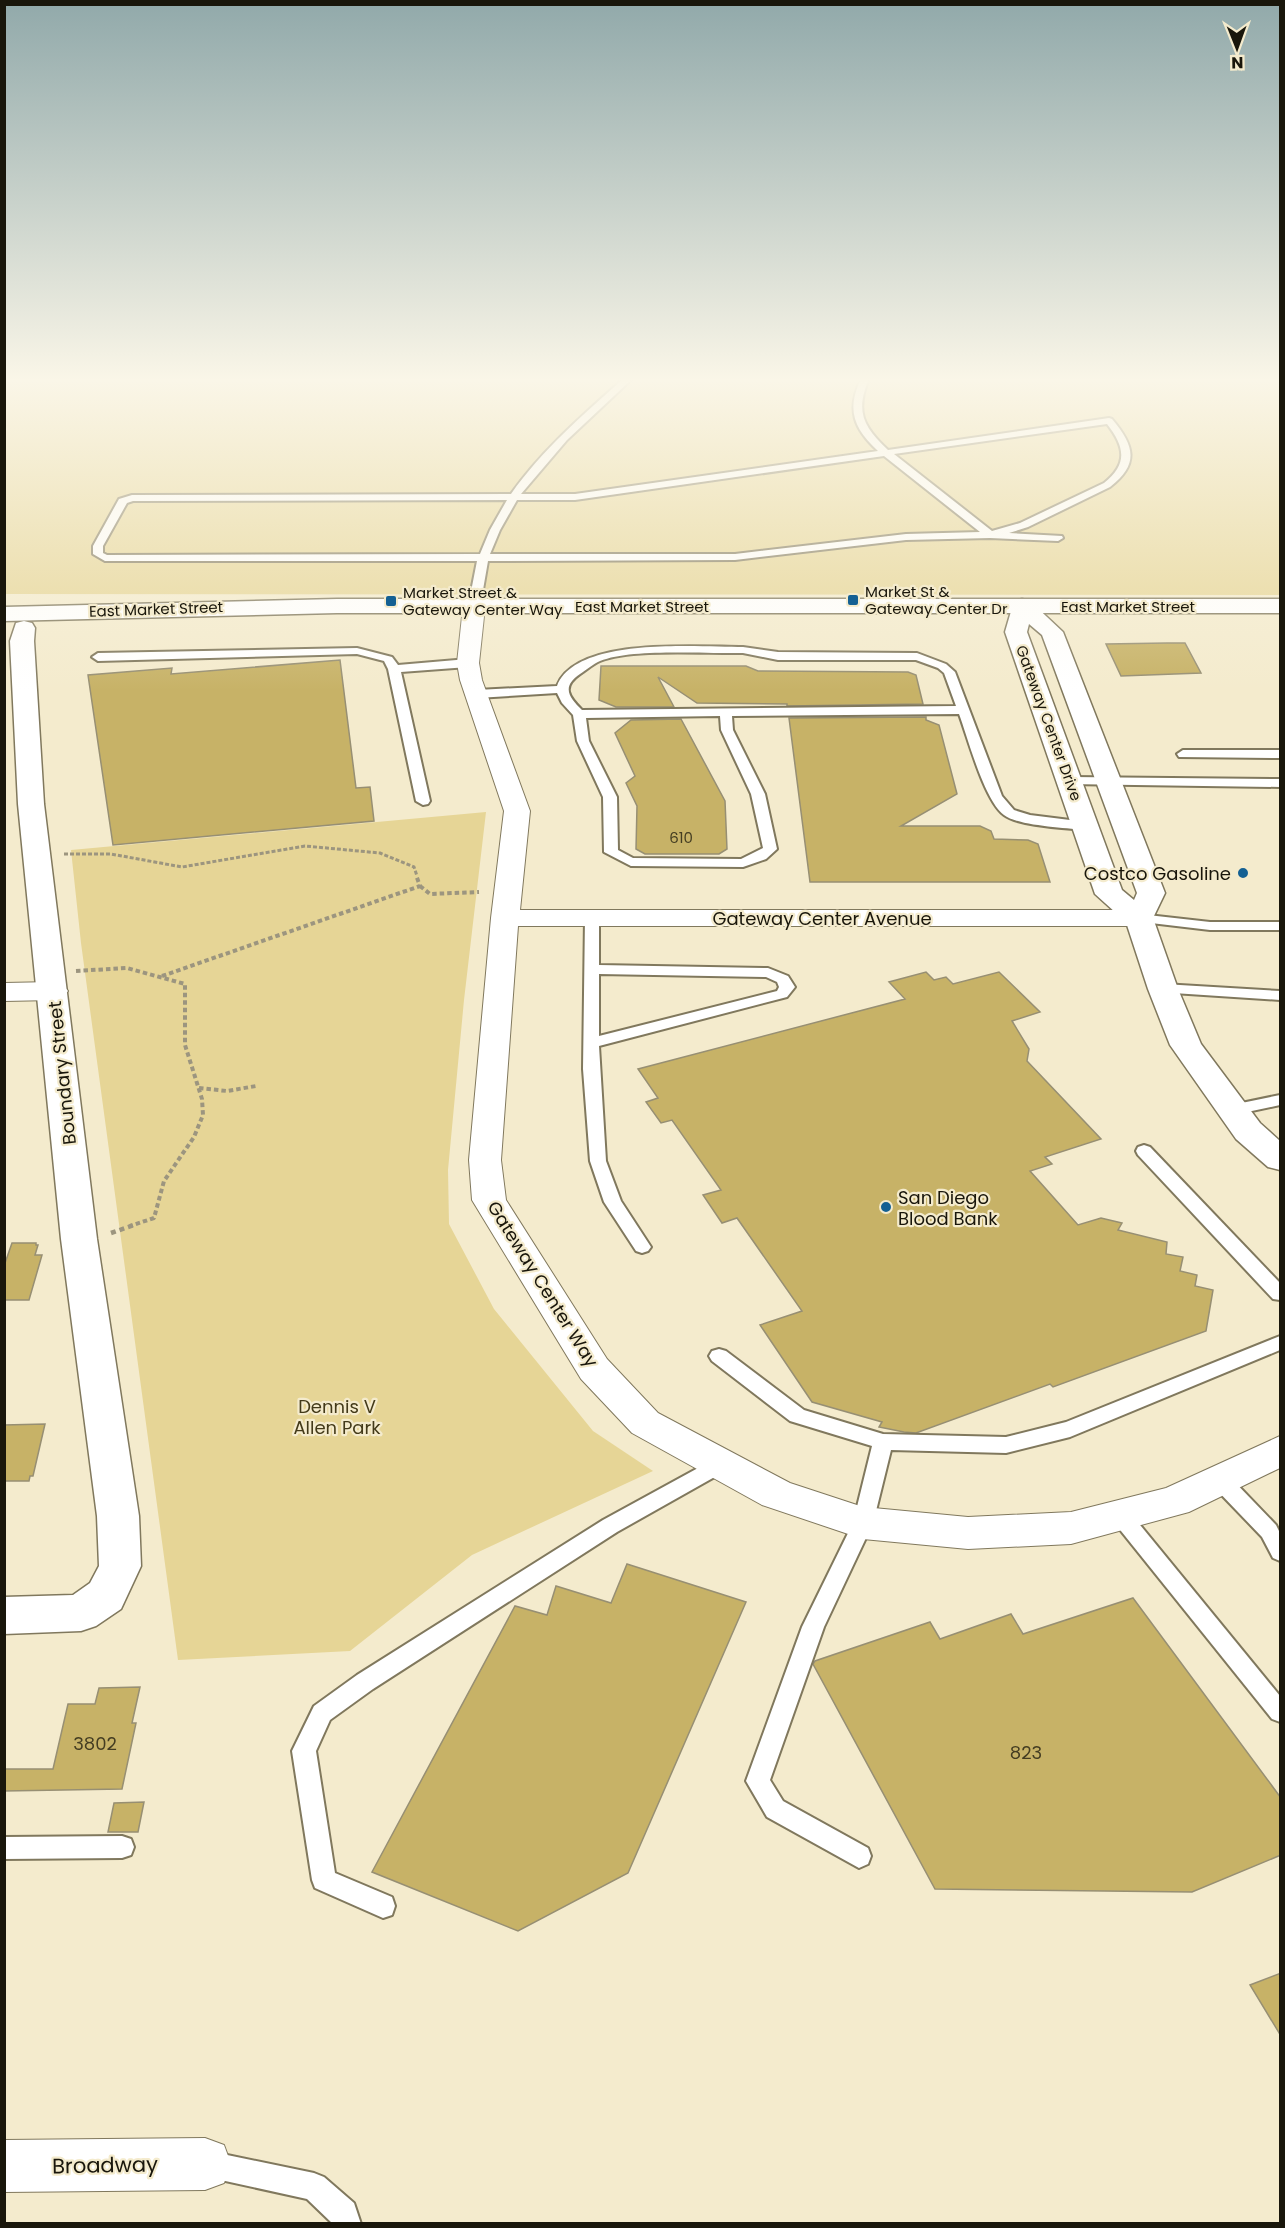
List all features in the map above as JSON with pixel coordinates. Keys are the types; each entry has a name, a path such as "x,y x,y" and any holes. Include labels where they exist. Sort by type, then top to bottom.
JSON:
{"street":[{"name":"East Market Street","path":"1026,615 1281,606"},
{"name":"East Market Street","path":"4,614 295,607 473,614 1026,615 1281,620"},
{"path":"14,628 62,619 243,613 295,607"},
{"name":"East Market Street","path":"14,628 326,621 473,614"},
{"name":"Gateway Center Way","path":"473,614 472,679 517,811 506,905 485,1160 489,1200 594,1369 645,1423 776,1494 863,1522 968,1533 1071,1528 1175,1501 1281,1451"},
{"name":"Gateway Center Drive","path":"1026,615 1052,632 1151,893 1138,918 1109,894 1071,781 1016,632 1026,615"},
{"name":"Boundary Street","path":"4,1616 81,1612 106,1596 120,1566 118,1516 79,1239 36,855 22,641 14,628"},
{"name":"Gateway Center Avenue","path":"506,905 592,918 1138,918"},
{"path":"1138,918 1186,1045 1248,1131 1281,1159"},
{"path":"4,992 51,982"},
{"name":"Broadway","path":"4,2166 205,2164"}],"lane":[{"path":"473,614 483,558 513,497 523,483"},
{"path":"675,483 575,497 132,498 123,501 98,546 98,554 105,558 735,557 878,538 990,535 1058,538"},
{"path":"925,483 990,535"},
{"path":"990,535 1024,525 1107,483"},
{"path":"726,712 727,730 758,794 770,849 762,856 743,863 631,862 611,852 610,797 583,741 579,714 566,700 562,689 566,678 595,659 627,651 743,650 778,656 903,656 917,657 942,666 949,672 996,797 1009,813 1028,819 1086,826"},
{"path":"98,657 357,651 388,659 394,669 423,801"},
{"path":"394,669 562,689"},
{"path":"579,714 963,710"},
{"path":"1183,754 1281,754"},
{"path":"1071,781 1281,783"},
{"path":"592,918 591,1043 598,1161 612,1202 642,1247"},
{"path":"1138,918 1210,926 1281,926"},
{"path":"591,969 768,973 783,979 787,987 782,994 591,1043"},
{"path":"1163,989 1281,996"},
{"path":"1233,1110 1281,1100"},
{"path":"1144,1151 1281,1294"},
{"path":"719,1356 797,1416 883,1442 1006,1445 1070,1429 1281,1343"},
{"path":"860,1856 775,1809 758,1781 813,1627 863,1522 883,1442"},
{"path":"383,1906 324,1880 304,1751 322,1713 365,1682 610,1526 720,1464"},
{"path":"1220,1480 1269,1531 1281,1552"},
{"path":"1120,1515 1281,1712"},
{"path":"4,1848 122,1847"},
{"path":"205,2164 314,2187 344,2213 347,2223"}],"path":[{"path":"36,855 111,854 182,867 214,863 268,850 305,846 340,848 380,853 414,867 420,886 430,894 506,905"},
{"path":"162,976 420,886"},
{"path":"51,982 127,968 185,984 185,1051 203,1096 202,1116 189,1145 168,1172 157,1199 154,1218 116,1232 79,1239"},
{"path":"199,1088 227,1091 256,1086"}],"green space":[{"path":"4,483 1280,483 1280,595 5,594"},
{"name":"Dennis V Allen Park","path":"486,812 464,1000 448,1170 449,1224 494,1309 593,1431 653,1471 472,1555 350,1651 178,1660 81,943 71,850"}],"building":[{"path":"1185,643 1201,673 1121,676 1106,644"},
{"path":"340,660 356,788 370,787 374,821 113,845 88,675 172,668 171,674"},
{"path":"601,666 746,666 758,671 908,672 916,675 923,704 787,706 787,704 697,703 658,677 674,707 616,707 599,700"},
{"path":"926,717 926,720 939,725 957,794 901,826 980,826 991,831 994,839 1028,840 1038,844 1050,882 810,882 789,718"},
{"path":"681,719 725,801 727,849 719,854 645,854 636,849 637,806 626,783 635,776 615,733 631,720"},
{"name":"San Diego Blood Bank","path":"926,972 934,980 946,977 953,984 999,972 1040,1012 1012,1021 1029,1049 1027,1061 1101,1139 1045,1157 1052,1164 1030,1171 1078,1225 1101,1218 1122,1223 1118,1230 1167,1242 1166,1254 1183,1257 1180,1271 1197,1275 1195,1286 1213,1290 1206,1331 1053,1387 1050,1384 916,1433 879,1427 882,1422 812,1402 760,1325 802,1311 737,1218 722,1223 703,1195 721,1190 672,1120 661,1123 646,1102 658,1098 638,1069 905,999 889,982"},
{"path":"12,1243 36,1243 38,1245 35,1255 42,1255 29,1300 4,1300 4,1266"},
{"path":"45,1424 33,1476 30,1476 29,1481 4,1481 4,1425"},
{"path":"627,1564 746,1602 628,1873 518,1931 372,1872 515,1606 547,1615 556,1586 611,1603"},
{"path":"1133,1598 1281,1798 1281,1855 1192,1892 935,1889 813,1664 815,1661 930,1622 940,1639 1011,1614 1023,1634"},
{"path":"140,1687 132,1723 136,1723 122,1789 4,1791 4,1769 53,1769 68,1704 95,1704 99,1688"},
{"path":"144,1802 138,1832 108,1832 114,1803"},
{"path":"1281,1973 1281,2036 1250,1985"}],"place":[{"name":"Market St & Gateway Center Dr","path":"853,600"},
{"name":"Market Street & Gateway Center Way","path":"391,601"},
{"name":"Costco Gasoline","path":"1243,873"},
{"name":"San Diego Blood Bank","path":"886,1207"}]}
